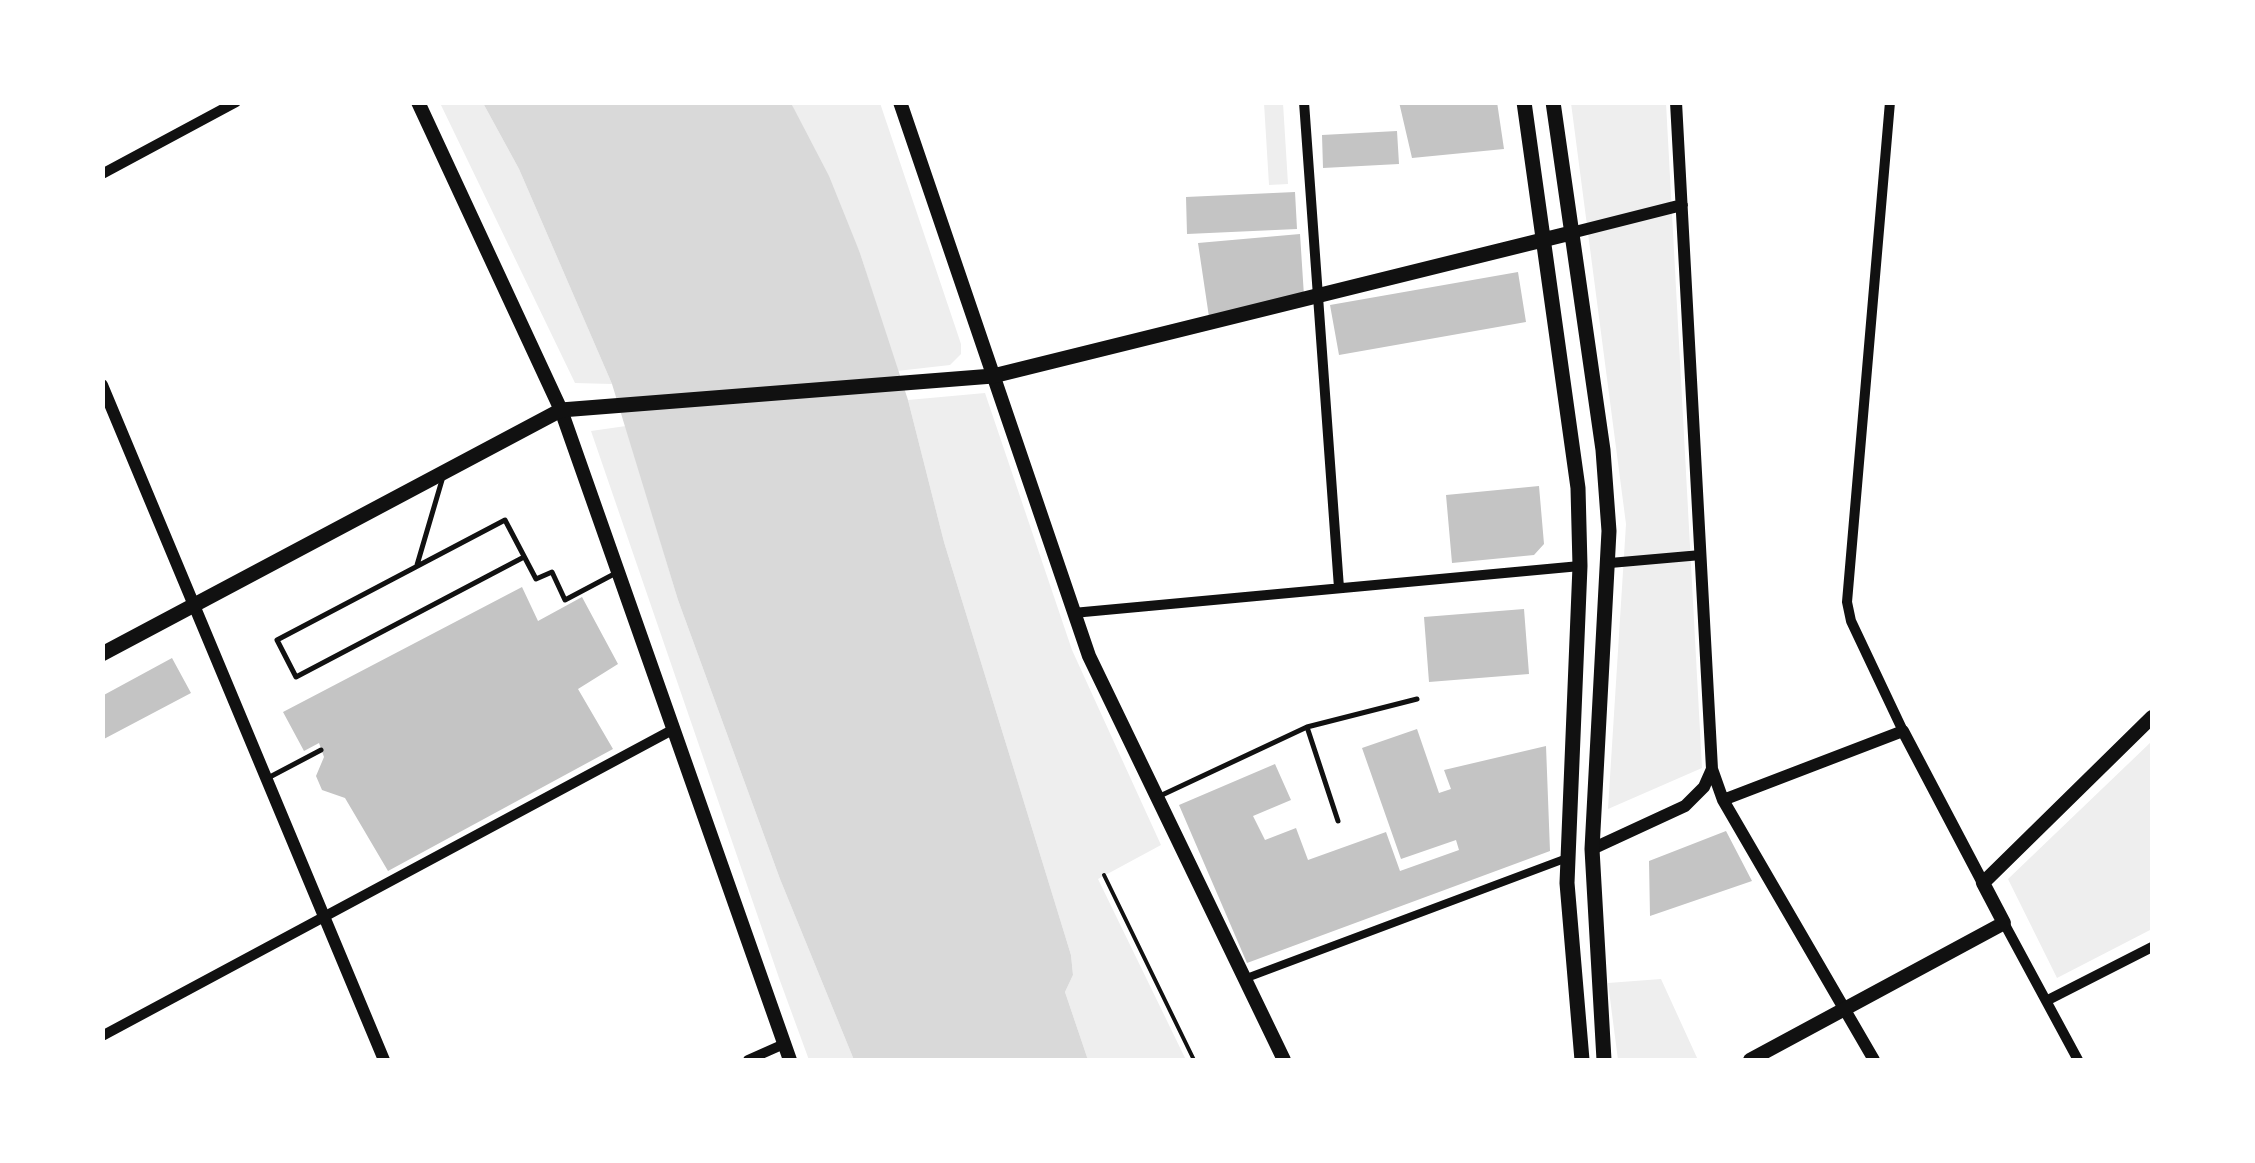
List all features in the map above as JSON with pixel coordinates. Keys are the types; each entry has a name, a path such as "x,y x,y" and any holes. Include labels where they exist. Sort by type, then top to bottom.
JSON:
{"main road":[{"path":"418,102 561,410 790,1060"},
{"path":"900,102 1089,656 1284,1060"},
{"path":"1524,102 1578,488 1580,566 1568,858 1582,1060"},
{"path":"1552,102 1603,450 1610,563 1592,849 1604,1060"},
{"path":"102,654 561,410 993,376 1570,232"},
{"path":"1750,1060 2004,924 1983,882 2152,718"}],"street":[{"path":"102,174 236,102"},
{"path":"1304,102 1339,588"},
{"path":"1676,102 1712,769 1723,800 1874,1060"},
{"path":"1890,102 1847,602 1851,621 1903,731 1983,882"},
{"path":"1570,232 1682,205"},
{"path":"102,386 384,1060"},
{"path":"1610,563 1701,554"},
{"path":"1073,614 1580,566"},
{"path":"102,1036 674,729"},
{"path":"1723,800 1903,731"},
{"path":"1592,849 1685,806 1704,787 1712,769"},
{"path":"1244,979 1568,858"},
{"path":"2004,924 2078,1060"},
{"path":"2046,1001 2152,947"},
{"path":"748,1060 784,1044"}],"lane":[{"path":"416,566 445,472"},
{"path":"524,558 296,677 276,640 505,520 536,579 552,572 565,600 618,572"},
{"path":"1159,796 1307,727 1417,699"},
{"path":"1307,727 1338,821"},
{"path":"266,778 322,750"}],"path":[{"path":"1104,875 1194,1060"}],"shaded area":[{"path":"440,103 483,103 519,169 612,384 575,383"},
{"path":"483,103 791,103 829,176 860,253 908,400 944,542 1071,955 1073,975 1065,992 1088,1060 854,1060 780,879 678,600 612,384 519,169"},
{"path":"791,103 880,103 961,344 961,354 950,365 897,371 860,253"},
{"path":"1264,103 1283,103 1288,184 1269,185"},
{"path":"1571,103 1666,103 1702,768 1608,809 1626,524"},
{"path":"985,393 1072,650 1161,845 1098,879 1186,1060 1088,1060 1065,992 1073,975 1071,955 944,542 908,400"},
{"path":"626,426 678,600 780,879 854,1060 809,1060 779,978 591,431"},
{"path":"2152,741 2152,929 2057,978 2008,879"},
{"path":"1661,979 1698,1060 1618,1060 1608,983"}],"building":[{"path":"1399,102 1497,102 1504,149 1412,158"},
{"path":"1397,131 1399,164 1323,168 1322,135"},
{"path":"1295,192 1297,229 1187,234 1186,197"},
{"path":"1300,234 1304,296 1209,317 1198,243"},
{"path":"1518,272 1526,322 1339,355 1330,305"},
{"path":"1539,486 1544,544 1534,555 1452,563 1446,495"},
{"path":"522,587 538,621 582,597 618,664 578,689 613,749 388,871 345,798 322,790 316,776 324,757 319,743 304,751 283,712"},
{"path":"1524,609 1529,674 1429,682 1424,617"},
{"path":"172,658 191,693 102,740 102,696"},
{"path":"1417,729 1439,793 1451,789 1444,770 1546,746 1550,851 1247,963 1179,805 1275,764 1291,800 1253,816 1265,840 1296,828 1308,860 1386,832 1400,871 1459,850 1456,840 1401,859 1362,748"},
{"path":"1726,831 1752,881 1650,916 1649,861"}]}
